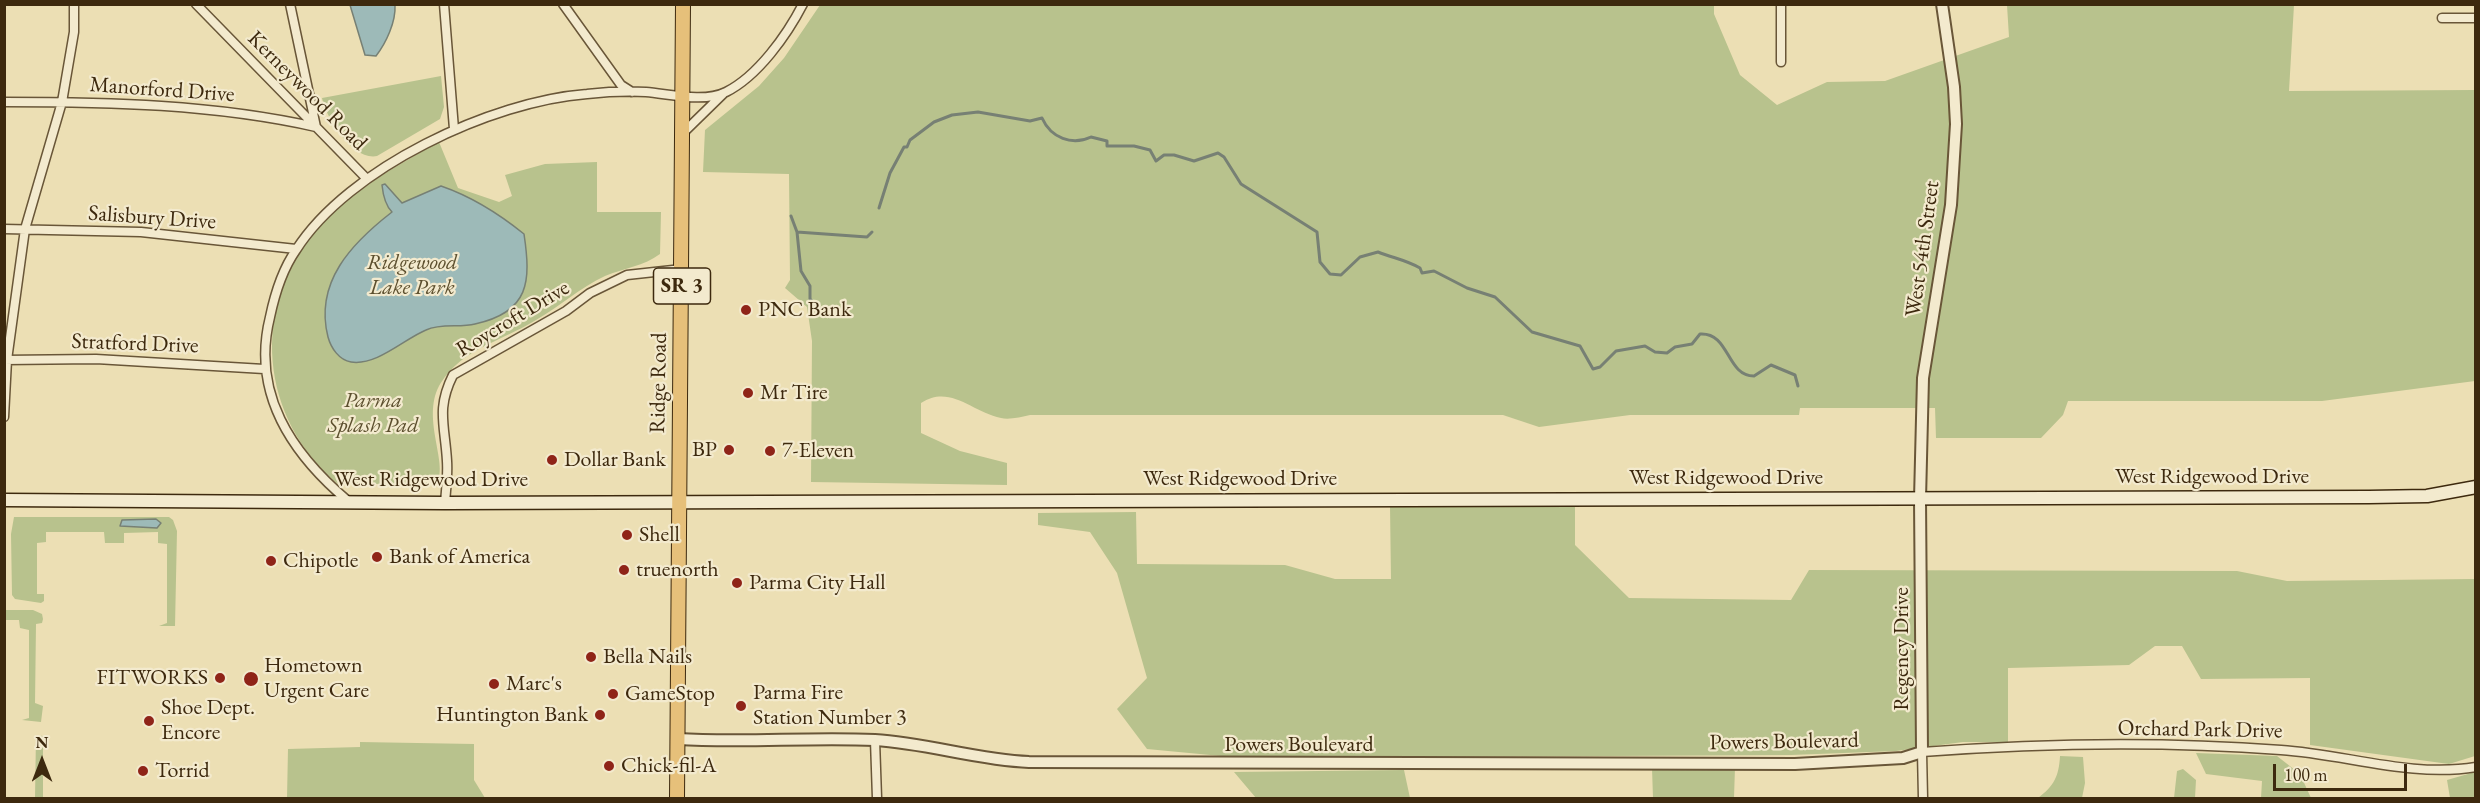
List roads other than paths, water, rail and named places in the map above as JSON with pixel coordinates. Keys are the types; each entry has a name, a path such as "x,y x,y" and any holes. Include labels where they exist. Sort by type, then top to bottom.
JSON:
{"main road":[{"name":"Ridge Road","path":"677,798 682,4"},
{"name":"West Ridgewood Drive","path":"4,500 446,503 679,500 1920,499 2412,496 2475,487"}],"street":[{"path":"4,417 6,360 25,229 62,102 74,32 74,4"},
{"name":"Kerneywood Road","path":"196,4 366,178"},
{"path":"290,4 316,127"},
{"path":"444,4 454,129"},
{"path":"563,4 621,85 632,92"},
{"path":"682,134 725,93 749,74 782,40 803,4"},
{"path":"1781,4 1781,62"},
{"name":"West 54th Street","path":"1920,499 1923,378 1951,206 1954,166 1954,87 1942,4"},
{"path":"2442,18 2475,18"},
{"path":"348,501 320,477 296,449 279,414 264,369 267,329 277,287 296,249 332,206 366,178 454,129 541,100 586,94 632,92 701,96 725,93"},
{"name":"Manorford Drive","path":"4,102 198,108 266,116 316,127"},
{"name":"Salisbury Drive","path":"4,229 141,232 296,249"},
{"name":"Roycroft Drive","path":"446,503 447,462 441,414 444,393 453,375 566,311 590,293 627,275 682,269"},
{"name":"Stratford Drive","path":"6,360 96,359 264,369"},
{"name":"Regency Drive","path":"1920,499 1923,798"},
{"name":"Powers Boulevard","path":"678,739 875,740 928,746 982,758 1029,762 1795,764 1904,758 1922,752"},
{"path":"875,740 877,798"},
{"name":"Orchard Park Drive","path":"1922,752 1987,747 2236,746 2304,751 2414,768 2454,771 2475,767"}],"water":[{"path":"350,5 395,5 390,32 376,56 365,55"},
{"path":"385,184 402,203 441,186 464,195 495,212 524,234 526,280 517,303 493,319 469,325 432,328 371,360 351,362 339,356 329,341 325,317 326,299 340,265 350,251 392,212 384,196 382,185"},
{"path":"156,519 161,523 157,528 120,526 122,520"}],"waterway":[{"path":"879,208 890,173 904,147 907,147 910,140 934,122 952,115 978,112 1030,121 1042,118 1051,131 1063,138 1077,141 1091,137 1107,141 1107,146 1134,146 1150,150 1156,161 1164,155 1174,155 1194,161 1218,153 1224,157 1241,184 1317,232 1320,262 1330,274 1341,275 1360,257 1378,252 1415,265 1422,273 1434,271 1467,288 1495,297 1532,332 1580,346 1593,369 1600,367 1616,351 1645,346 1655,352 1667,353 1675,347 1692,344 1700,334 1710,335 1717,340 1738,369 1745,374 1754,376 1771,365 1795,375 1798,386"},
{"path":"791,216 797,232 867,237 872,232"},
{"path":"797,232 801,271 810,286 810,299 823,313"}],"place":[{"name":"PNC Bank","path":"746,310"},
{"name":"Mr Tire","path":"748,393"},
{"name":"BP","path":"729,450"},
{"name":"7-Eleven","path":"770,451"},
{"name":"Dollar Bank","path":"552,460"},
{"name":"Shell","path":"627,535"},
{"name":"Bank of America","path":"377,557"},
{"name":"Chipotle","path":"271,561"},
{"name":"truenorth","path":"624,570"},
{"name":"Parma City Hall","path":"737,583"},
{"name":"Bella Nails","path":"591,657"},
{"name":"FITWORKS","path":"220,678"},
{"name":"Hometown Urgent Care","path":"251,679"},
{"name":"Marc's","path":"494,684"},
{"name":"GameStop","path":"613,694"},
{"name":"Parma Fire Station Number 3","path":"741,706"},
{"name":"Huntington Bank","path":"600,715"},
{"name":"Shoe Dept. Encore","path":"149,721"},
{"name":"Chick-fil-A","path":"609,766"},
{"name":"Torrid","path":"143,771"}],"park label":[{"name":"Ridgewood Lake Park","path":"412,276"},
{"name":"Parma Splash Pad","path":"373,414"}]}
